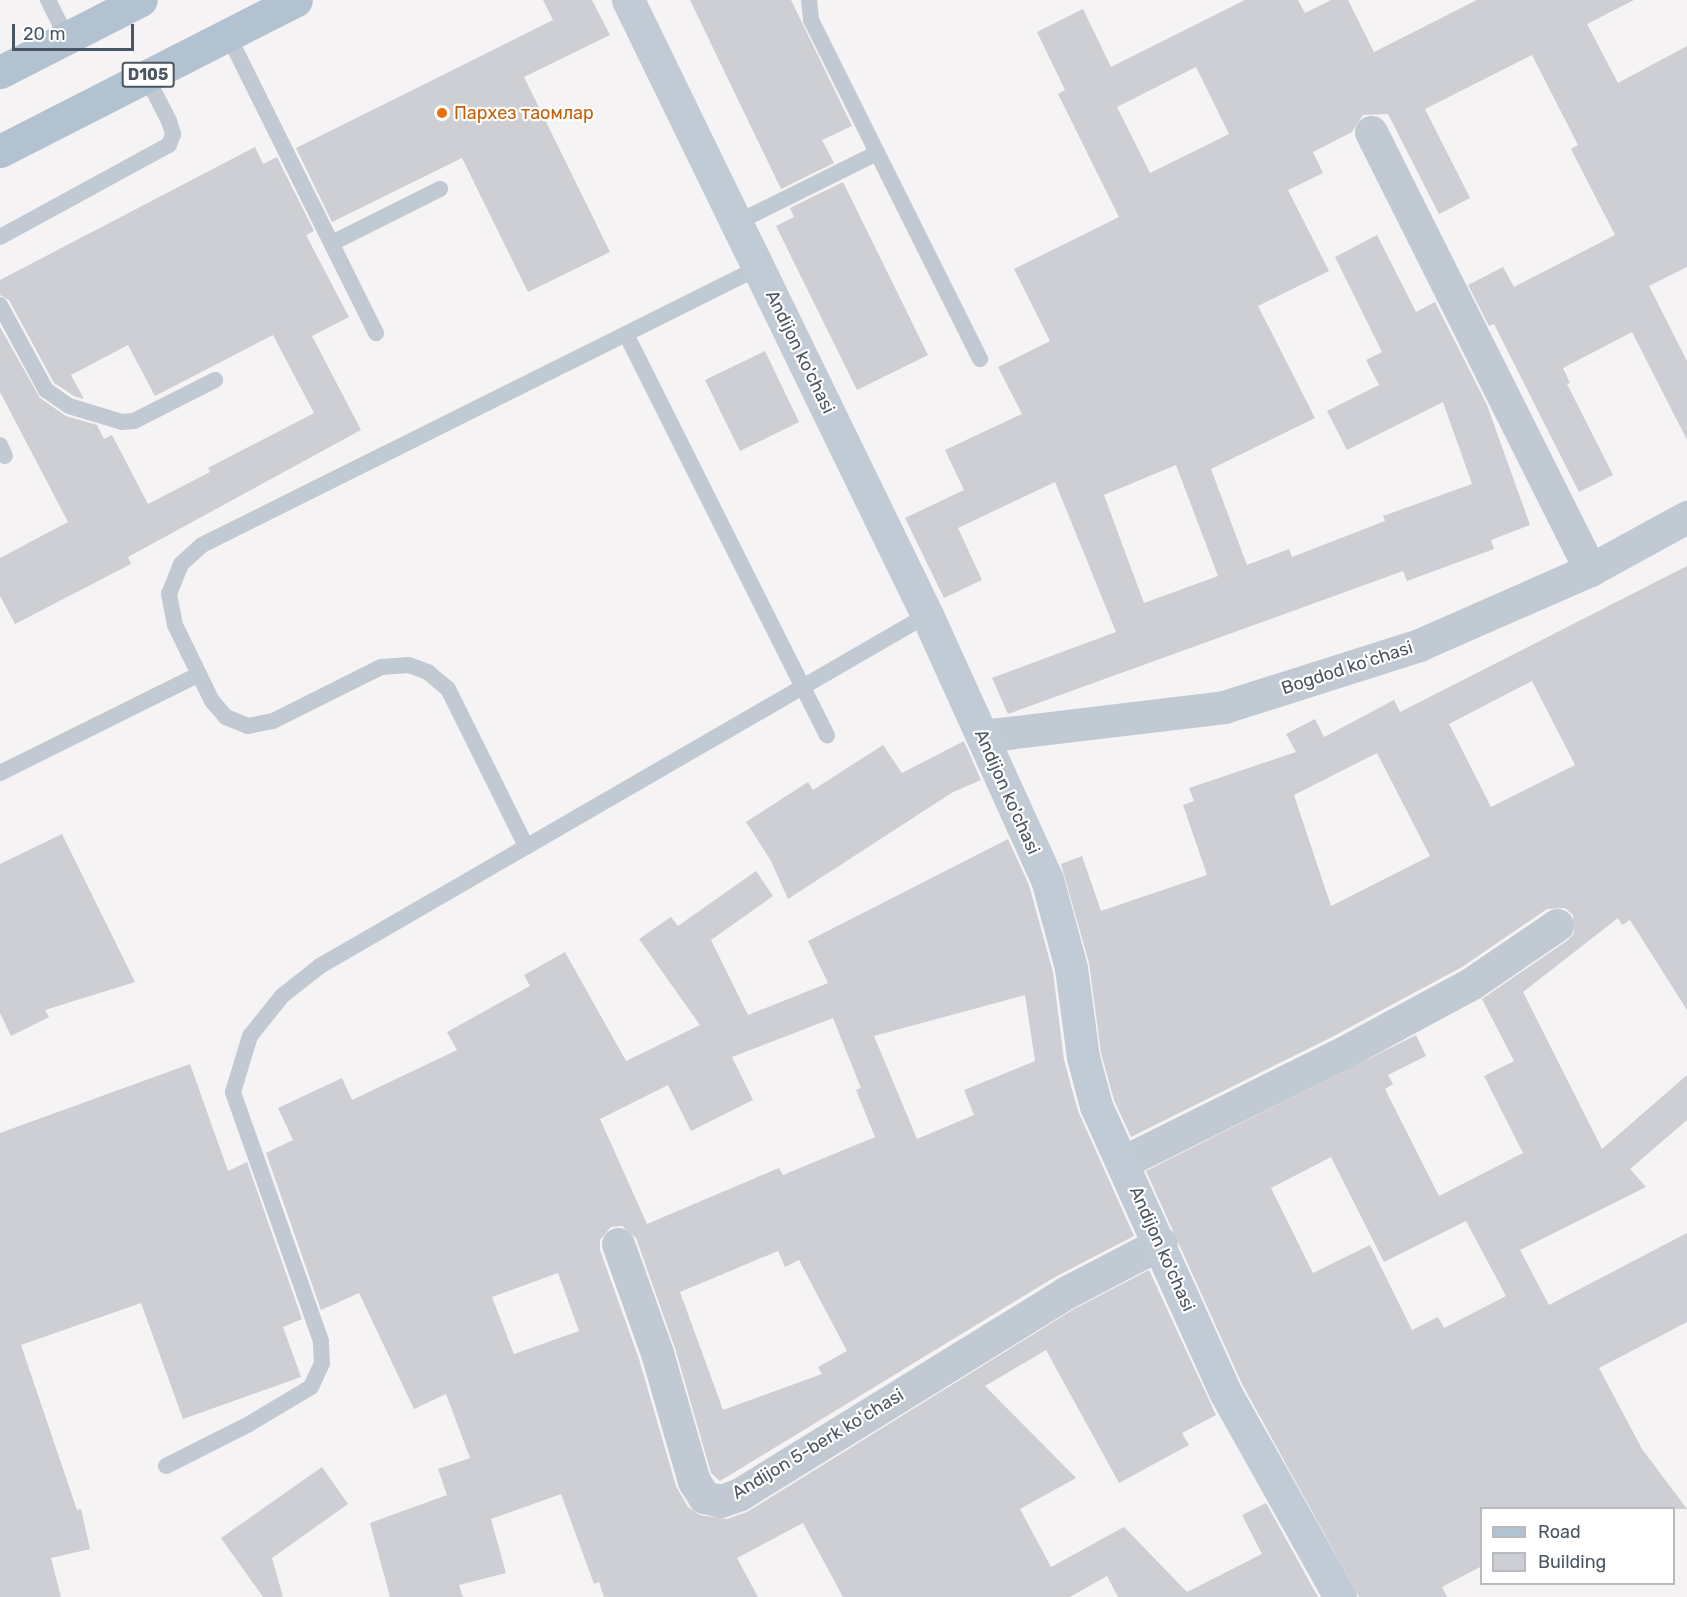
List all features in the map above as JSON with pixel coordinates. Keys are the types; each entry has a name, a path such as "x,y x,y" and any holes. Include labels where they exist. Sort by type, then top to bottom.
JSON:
{"main road":[{"path":"0,72 141,0"},
{"name":"D105","path":"0,151 297,0"}],"street":[{"name":"Andijon ko'chasi","path":"628,0 760,267 927,615 1047,879 1071,968 1083,1057 1096,1106 1161,1243 1225,1392 1340,1597"},
{"path":"1371,132 1590,570"},
{"name":"Bogdod koʻchasi","path":"982,736 1224,707 1419,645 1590,570 1687,517"},
{"path":"1123,1162 1339,1055 1441,999 1557,925"},
{"name":"Аndijon 5-berk koʻchasi","path":"618,1244 657,1353 694,1481 704,1497 721,1501 740,1494 1065,1293 1161,1243"}],"lane":[{"path":"48,0 67,38"},
{"path":"809,0 811,20 980,359"},
{"path":"228,35 376,333"},
{"path":"0,237 169,146 173,134 169,121 146,76"},
{"path":"738,222 877,153"},
{"path":"332,243 441,189"},
{"path":"526,846 448,689 428,672 409,664 381,667 273,721 248,726 226,717 212,701 175,625 169,594 181,564 202,545 760,267"},
{"path":"0,305 46,390 69,406 122,422 134,422 215,380"},
{"path":"626,334 827,736"},
{"path":"166,1467 249,1424 311,1387 322,1363 321,1341 233,1092 250,1036 282,996 320,966 927,615"},
{"path":"0,773 199,674"}],"building":[{"path":"543,0 592,0 610,35 524,77 610,252 528,292 462,158 332,222 296,148 553,20"},
{"path":"690,0 791,0 852,126 822,140 834,163 781,189"},
{"path":"1245,0 1298,0 1305,13 1331,0 1348,0 1374,52 1477,0 1634,0 1587,24 1618,83 1687,46 1687,267 1649,286 1687,361 1687,440 1632,332 1563,368 1570,383 1567,384 1613,475 1579,492 1494,324 1489,326 1468,285 1503,267 1514,287 1615,235 1571,149 1578,145 1532,55 1425,109 1470,198 1439,214 1388,114 1363,115 1352,132 1313,152 1323,173 1288,190 1329,271 1258,306 1315,418 1211,469 1247,565 1289,549 1292,557 1385,521 1383,516 1472,484 1443,402 1347,450 1327,411 1379,385 1366,360 1382,352 1335,257 1377,235 1416,312 1435,302 1487,405 1530,525 1491,540 1494,549 1407,581 1403,571 1008,714 992,678 1116,632 1055,482 958,528 982,580 944,598 905,518 964,490 945,450 1022,414 998,367 1050,341 1014,269 1119,217 1058,94 1065,90 1037,32 1083,9 1111,67","holes":["1196,67 1229,134 1150,173 1117,107","1176,465 1218,576 1144,603 1104,495"]},
{"path":"255,147 263,164 277,157 314,231 306,235 349,317 312,336 361,430 128,557 131,564 15,624 0,596 0,558 68,522 0,392 0,327 40,398 66,416 97,425 104,439 112,435 148,504 210,472 208,468 314,413 273,335 155,396 128,345 71,375 84,399 74,396 54,383 9,300 0,295 0,280"},
{"path":"843,182 928,355 857,390 776,226 794,217 790,208"},
{"path":"765,351 799,422 740,451 705,380"},
{"path":"1687,566 1687,1010 1630,920 1622,925 1618,918 1523,992 1602,1149 1687,1075 1687,1120 1630,1169 1646,1187 1520,1250 1549,1305 1687,1233 1687,1322 1599,1368 1642,1449 1687,1509 1675,1509 1675,1507 1480,1507 1480,1567 1442,1587 1447,1597 1359,1597 1242,1384 1146,1171 1416,1035 1426,1056 1388,1075 1393,1084 1385,1089 1439,1196 1523,1153 1484,1076 1514,1061 1482,999 1568,940 1574,933 1573,915 1565,908 1547,909 1462,967 1330,1038 1131,1137 1114,1100 1101,1053 1089,963 1061,864 1082,856 1101,911 1207,875 1183,805 1194,801 1189,788 1296,752 1286,734 1315,719 1324,737 1394,700 1400,712","holes":["1532,681 1575,765 1491,807 1449,724","1377,753 1430,856 1331,906 1294,795","1331,1157 1384,1262 1466,1221 1506,1296 1444,1328 1438,1317 1412,1330 1370,1245 1313,1273 1271,1188"]},
{"path":"964,741 981,780 953,792 788,899 771,861 746,822 808,782 813,790 883,745 902,773"},
{"path":"62,834 135,982 45,1010 49,1017 11,1036 0,1013 0,864"},
{"path":"1008,839 1029,885 1053,972 1064,1060 1078,1111 1134,1236 1055,1277 720,1481 711,1473 675,1348 636,1238 622,1226 611,1227 600,1240 600,1250 639,1359 676,1486 688,1507 700,1515 727,1519 747,1512 1074,1309 1149,1270 1216,1415 1182,1433 1189,1445 1119,1483 1046,1350 985,1386 1076,1478 1020,1509 1051,1567 1124,1527 1187,1592 1262,1554 1242,1515 1266,1503 1318,1597 1118,1597 1107,1576 1070,1597 843,1597 803,1523 737,1558 758,1597 604,1597 599,1582 594,1584 561,1494 491,1519 506,1573 459,1585 463,1597 390,1597 370,1523 447,1495 438,1469 470,1458 446,1394 414,1409 359,1293 321,1310 266,1153 293,1140 278,1108 342,1078 352,1100 457,1050 447,1032 530,986 524,975 565,952 626,1061 700,1025 639,939 671,917 678,926 756,871 773,896 711,940 748,1015 828,983 808,941","holes":["1025,995 1035,1061 964,1090 974,1115 917,1139 874,1036","833,1018 861,1088 856,1090 875,1137 783,1175 779,1168 647,1224 600,1119 668,1085 691,1131 753,1100 732,1057","778,1251 785,1267 799,1260 847,1351 818,1367 822,1374 723,1410 680,1292","558,1273 579,1331 514,1354 492,1297"]},
{"path":"190,1064 228,1171 247,1162 302,1319 283,1327 301,1377 183,1419 141,1303 21,1345 77,1510 81,1509 90,1549 51,1558 61,1597 0,1597 0,1133"},
{"path":"322,1467 348,1504 272,1558 283,1597 263,1597 221,1538"}],"place":[{"name":"Пархез таомлар","path":"442,113"}]}
